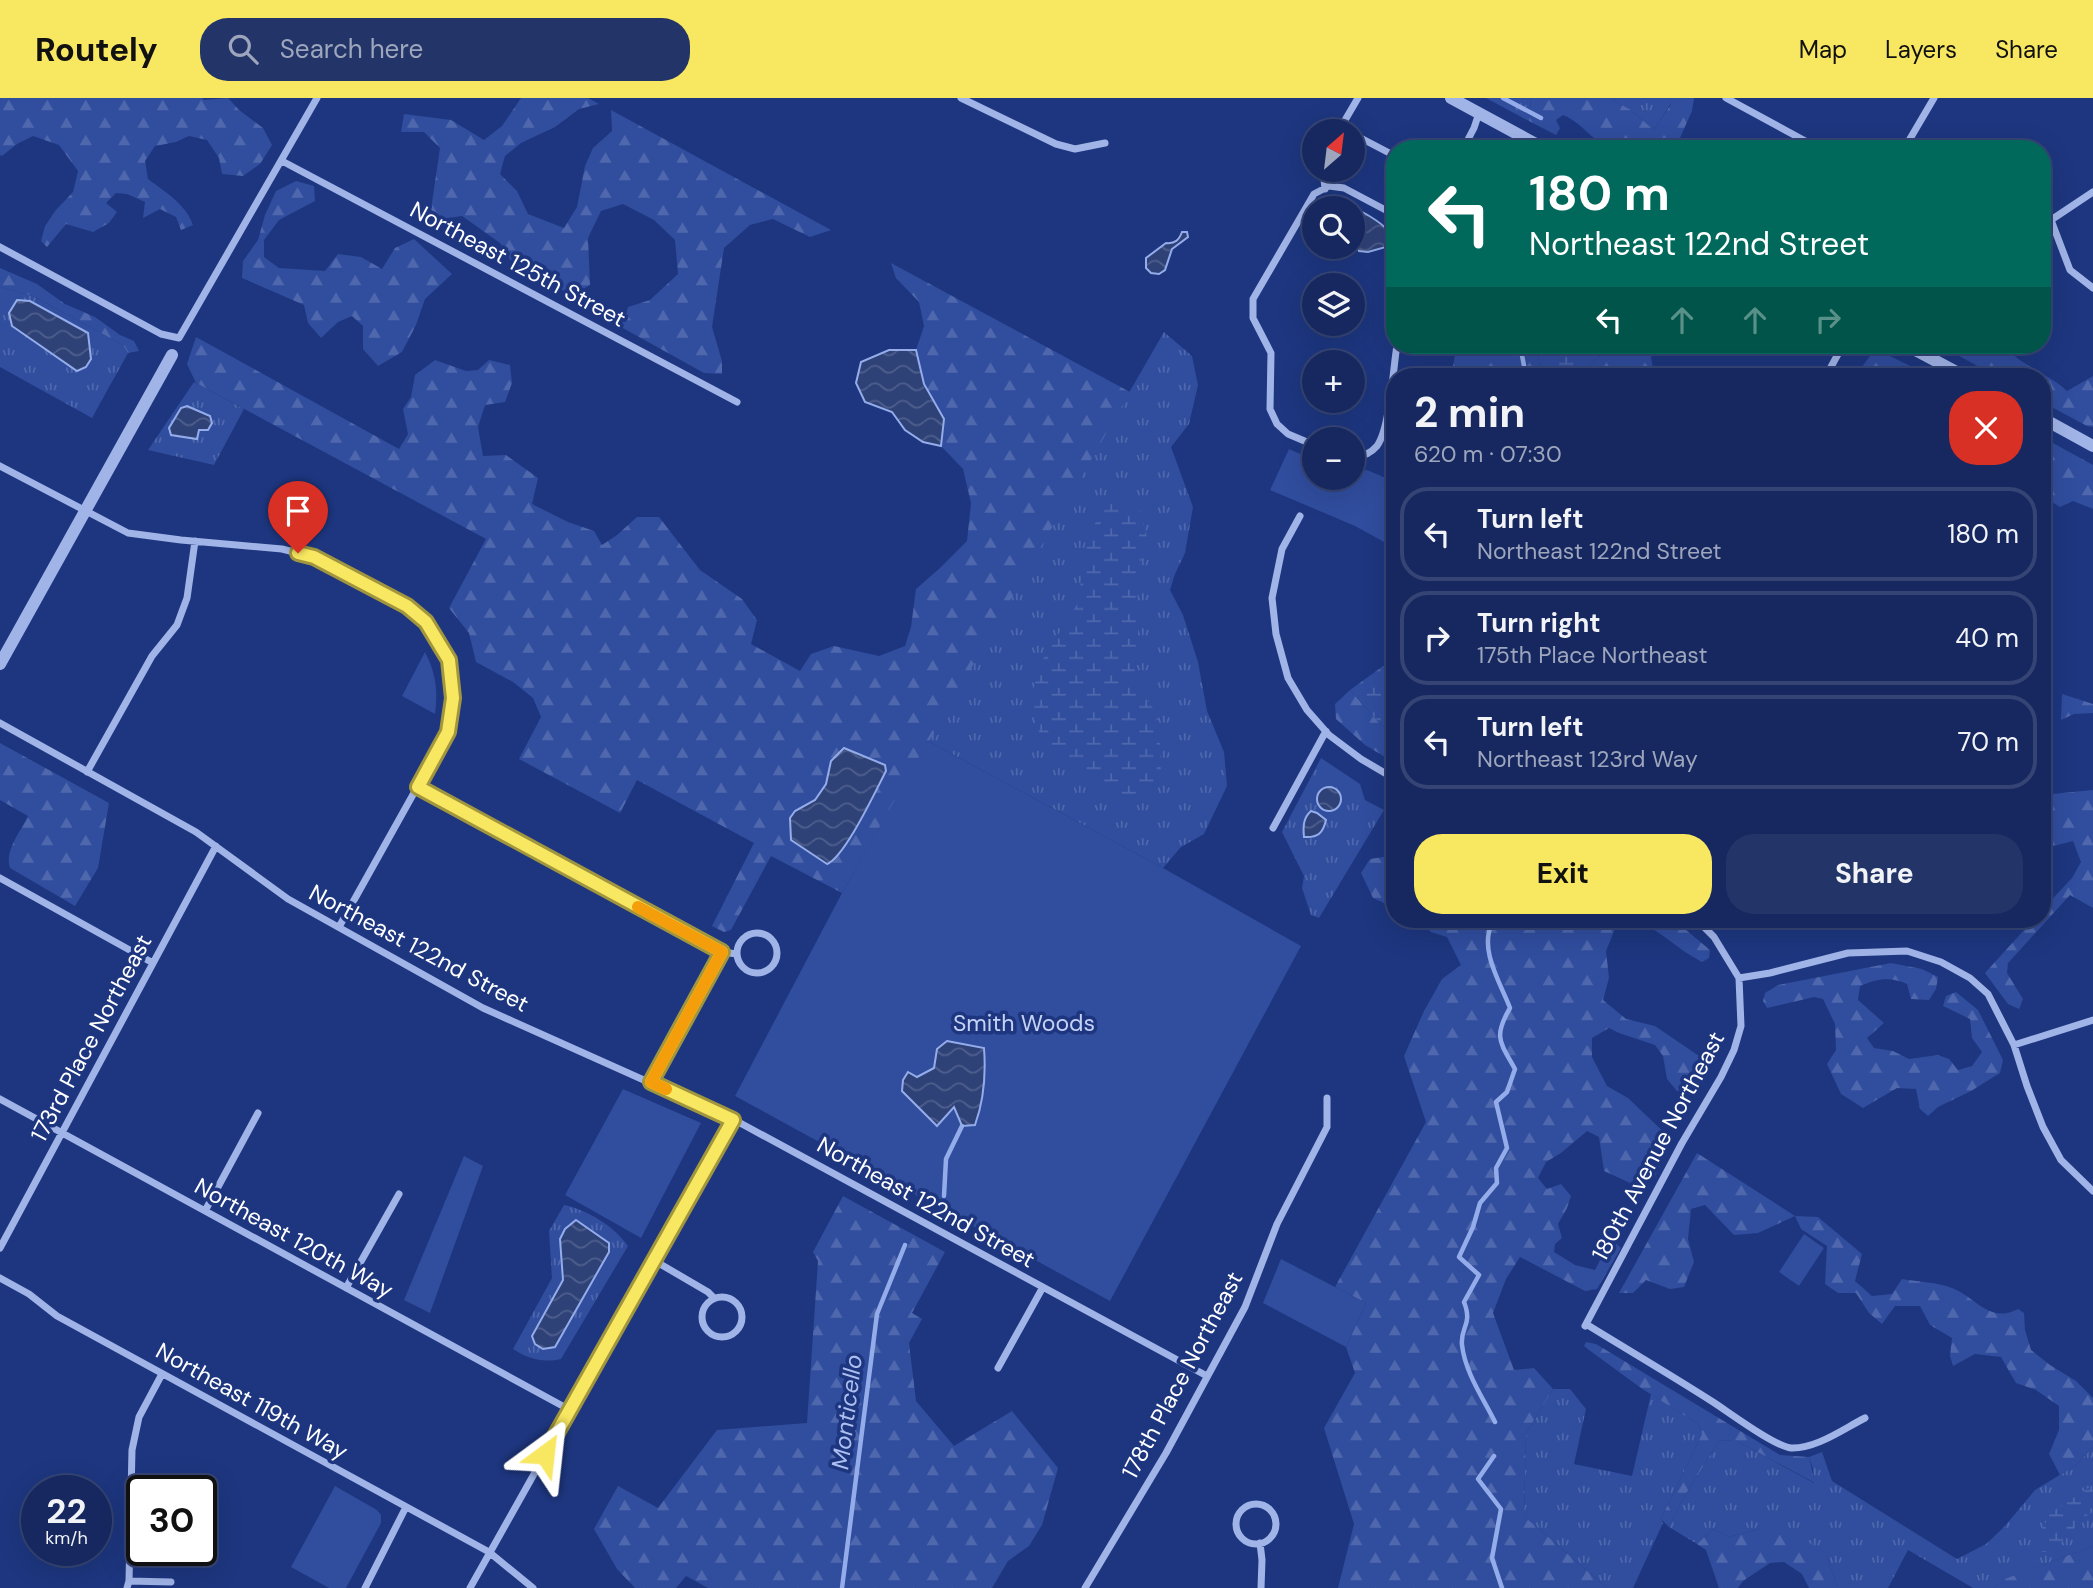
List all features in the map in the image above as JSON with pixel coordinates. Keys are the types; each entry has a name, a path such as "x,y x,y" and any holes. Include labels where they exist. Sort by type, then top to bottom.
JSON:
{"street":[{"path":"0,247 161,334 179,338 317,98"},
{"path":"961,98 1056,144 1075,149 1105,143"},
{"path":"1350,119 1358,98"},
{"path":"1451,98 1528,140"},
{"path":"1726,98 1804,140"},
{"path":"1909,140 1934,98"},
{"path":"1467,140 1479,113"},
{"path":"1365,141 1386,152"},
{"name":"Northeast 125th Street","path":"282,161 737,402"},
{"path":"1324,182 1325,189"},
{"path":"1302,440 1288,434 1277,424 1270,409 1271,353 1253,318 1253,299 1314,194 1329,186 1343,188 1386,210"},
{"path":"2051,219 2093,192"},
{"path":"2051,232 2070,270 2093,288"},
{"path":"1923,354 1949,368"},
{"path":"0,664 172,355"},
{"path":"1365,455 1376,447 1386,420"},
{"path":"2051,423 2093,446"},
{"path":"0,466 128,533 282,549 314,557 407,606 426,622 449,660 453,698 448,732 338,927"},
{"path":"1300,516 1282,549 1272,598 1276,634 1288,678 1307,709 1326,731 1361,759 1386,774"},
{"path":"87,772 152,656 177,625 187,598 195,541"},
{"name":"Northeast 122nd Street","path":"0,723 196,832 288,899 483,1008 733,1120 1207,1376"},
{"path":"1273,828 1326,731"},
{"path":"418,787 722,952 737,954"},
{"name":"173rd Place Northeast","path":"0,1248 216,846"},
{"path":"0,878 153,963"},
{"path":"1705,928 1714,937 1739,978 1848,953 1907,951 1941,962 1970,978 1988,994 2014,1045 2043,1127 2061,1160 2093,1191"},
{"path":"755,932 768,935 777,951 770,969 758,973 742,966 737,954 743,937 755,932"},
{"path":"651,1082 722,952"},
{"name":"180th Avenue Northeast","path":"1739,978 1741,1027 1734,1049 1585,1325 1715,1403 1754,1430 1788,1448 1817,1442 1865,1418"},
{"path":"2014,1045 2093,1020"},
{"name":"178th Place Northeast","path":"1085,1588 1166,1453 1245,1307 1277,1224 1327,1127 1327,1098"},
{"name":"Northeast 120th Way","path":"0,1099 570,1410"},
{"path":"205,1211 258,1114"},
{"path":"470,1588 733,1120"},
{"path":"346,1288 399,1194"},
{"path":"655,1261 714,1298 726,1297 740,1307 740,1325 732,1334 714,1335 704,1326 702,1313 708,1302 714,1298"},
{"name":"Northeast 119th Way","path":"0,1278 29,1294 57,1316 489,1552 533,1588"},
{"path":"998,1368 1042,1287"},
{"path":"162,1374 139,1417 132,1450 128,1584 171,1582"},
{"path":"1254,1504 1271,1511 1276,1523 1273,1535 1260,1544 1246,1541 1238,1532 1237,1526 1237,1520 1243,1510 1254,1504"},
{"path":"365,1588 406,1507"},
{"path":"1260,1544 1261,1588"}],"green space":[{"path":"0,98 228,98 263,128 272,145 260,164 243,176 222,174 219,158 207,140 189,136 155,146 145,161 148,179 180,205 193,225 181,230 176,217 160,209 143,218 145,202 127,194 116,193 106,203 117,212 109,223 93,232 66,224 47,247 41,241 45,226 73,192 78,171 59,145 33,136 0,155"},
{"path":"521,98 588,98 599,104 579,109 555,127 521,143 505,156 500,174 517,191 528,214 564,228 577,207 585,166 593,148 612,131 611,110 831,230 810,237 773,219 750,225 724,248 712,327 722,361 722,374 704,373 621,327 628,307 650,300 678,274 675,240 654,220 623,204 601,211 588,238 590,285 572,295 535,278 511,261 500,243 462,216 436,220 431,209 440,148 424,132 401,132 404,114 451,120 484,140 502,126"},
{"path":"1486,98 1531,98 1529,121"},
{"path":"1531,98 1610,98 1631,110 1654,130 1671,104 1668,98 1694,98 1692,111 1679,140 1597,140 1563,115 1556,120 1560,128 1556,135 1529,121"},
{"path":"1610,98 1668,98 1671,103 1654,130 1631,110"},
{"path":"296,181 314,186 315,201 279,220 264,240 264,257 279,268 325,271 338,254 361,257 382,269 395,248 414,239 452,274 425,299 402,352 378,366 363,349 363,326 352,316 338,322 321,338 308,323 304,305 242,278 243,261 258,240 276,191"},
{"path":"891,263 1130,392 842,893 771,856 731,930 724,932 712,926 754,843 637,780 620,813 519,759 541,717 533,698 513,682 476,662 469,633 449,608 486,539 196,383 187,364 196,337 399,449 408,434 403,409 411,397 415,375 435,360 466,371 478,370 489,360 510,365 512,383 505,402 485,405 478,427 483,456 506,455 538,478 532,504 568,522 594,531 602,545 637,517 659,517 700,570 742,599 757,620 751,644 800,671 811,654 834,646 879,656 905,646 911,627 916,589 967,541 971,503 963,469 941,446 944,419 924,384 916,350 924,326 919,302 896,278","holes":["844,748 885,765 886,771 847,842 832,861 795,811 815,801 826,784 831,761"]},
{"path":"0,268 37,284 65,304 95,317 120,335 134,341 139,351 128,353 123,345 33,296 0,287"},
{"path":"0,287 33,296 123,345 128,353 92,418 0,367"},
{"path":"1164,332 1192,356 1198,385 1189,424 1171,447 1193,507 1185,553 1170,590 1183,615 1198,662 1207,711 1224,752 1227,786 1204,834 1181,847 1163,868 928,741"},
{"path":"1455,354 1538,354 1540,368 1453,368"},
{"path":"1538,354 1604,354 1585,368 1540,368"},
{"path":"1604,354 1653,354 1653,368 1585,368"},
{"path":"1871,354 1878,354 1890,356 1914,368 1861,368"},
{"path":"1956,354 2013,354 2033,368 1981,368"},
{"path":"2093,376 2093,427 2051,407 2051,379 2067,391"},
{"path":"194,382 244,409 214,465 148,450"},
{"path":"2051,442 2093,465 2093,509 2073,501 2060,507 2051,501"},
{"path":"1289,449 1302,455 1302,490 1365,490 1365,470 1386,478 1386,543 1355,526 1270,490"},
{"path":"1106,503 1139,508 1148,541 1136,575 1139,620 1134,678 1159,718 1161,776 1128,804 1078,772 1040,735 1030,702 1041,662 1078,603 1086,540"},
{"path":"425,652 435,682 435,714 402,696"},
{"path":"1386,666 1386,728 1350,690"},
{"path":"1350,690 1386,728 1386,758 1365,745 1336,719 1335,704"},
{"path":"2062,694 2093,704 2093,713 2074,714 2061,720"},
{"name":"Smith Woods","path":"928,741 1301,946 1110,1301 735,1096 842,893"},
{"path":"0,743 109,803 98,868 75,906 10,868 11,848 28,816 0,800"},
{"path":"1321,758 1360,784 1365,800 1384,810 1319,918 1311,915 1302,888 1304,876 1282,832"},
{"path":"2093,790 2093,908 2070,895 2051,916 2051,900 2072,878 2081,862 2073,841 2051,847 2051,794"},
{"path":"1386,857 1386,904 1373,898 1361,873 1370,859"},
{"path":"1426,928 1615,928 1606,951 1609,978 1603,1000 1626,1019 1655,1026 1699,1056 1700,1071 1686,1091 1677,1091 1667,1079 1663,1056 1655,1045 1609,1028 1592,1038 1592,1057 1607,1086 1628,1098 1672,1140 1654,1178 1642,1173 1630,1183 1604,1171 1599,1137 1587,1131 1546,1162 1538,1178 1547,1189 1561,1184 1571,1196 1558,1224 1562,1238 1555,1244 1554,1252 1575,1265 1595,1270 1611,1239 1621,1248 1597,1289 1585,1291 1520,1257 1506,1279 1493,1313 1514,1370 1534,1368 1553,1389 1526,1433 1524,1516 1607,1588 1338,1588 1354,1524 1324,1428 1355,1373 1346,1347 1366,1303 1335,1287 1426,1122 1404,1056 1442,979 1461,965 1447,937"},
{"path":"1652,928 1684,928 1710,950 1709,958 1702,962"},
{"path":"2026,928 2040,928 2008,963 2007,973 2023,999 2019,1009 2008,1004 1985,973"},
{"path":"1891,963 1922,969 1938,977 1936,989 1929,1000 1911,999 1907,984 1895,980 1878,980 1860,986 1858,1000 1884,1023 1867,1038 1874,1048 1893,1051 1909,1059 1938,1055 1949,1059 1958,1070 1972,1066 1982,1052 1972,1038 1970,1019 1943,1006 1946,996 1956,992 1978,1010 2003,1060 2000,1073 1938,1107 1928,1116 1920,1109 1916,1089 1897,1088 1863,1108 1841,1094 1827,1064 1836,1050 1835,1024 1823,999 1814,997 1767,1008 1763,1001 1765,993 1778,985"},
{"path":"623,1089 701,1123 641,1238 565,1195"},
{"path":"1697,1153 1795,1216 1758,1233 1734,1235 1705,1205 1691,1209 1688,1239 1694,1262 1684,1287 1670,1289 1646,1280 1633,1293 1619,1293"},
{"path":"464,1156 483,1166 430,1313 404,1300"},
{"path":"843,1196 945,1252 912,1313 922,1319 909,1343 916,1401 954,1446 1012,1411 1058,1468 1042,1525 1029,1546 1008,1561 992,1588 708,1588 686,1576 676,1588 635,1588 617,1569 594,1529 618,1486 658,1508 717,1430 807,1423 818,1261 813,1252"},
{"path":"564,1205 600,1220 628,1246 561,1359 548,1361 530,1358 513,1349 552,1278 549,1231","holes":["560,1239 609,1252 532,1336 564,1280"]},
{"path":"1795,1216 1818,1217 1862,1254 1855,1281 1872,1296 1892,1294 1902,1279 1952,1288 1991,1311 2008,1313 2018,1309 2024,1313 2025,1330 2031,1350 2076,1381 2093,1398 2093,1447 2076,1465 2060,1475 2049,1454 2059,1430 2059,1406 2036,1390 2016,1383 2001,1357 1975,1354 1953,1366 1950,1356 1952,1338 1930,1325 1920,1306 1895,1306 1882,1324 1869,1313 1856,1293 1838,1293 1825,1284 1827,1246 1801,1229"},
{"path":"1804,1234 1824,1248 1799,1286 1779,1272"},
{"path":"1281,1259 1366,1303 1346,1347 1263,1303"},
{"path":"1586,1342 1596,1344 1780,1455 1809,1457 1815,1483 1735,1440 1719,1441 1682,1500 1669,1527 1661,1519 1702,1434 1698,1424 1641,1388 1589,1350 1584,1346"},
{"path":"1553,1389 1570,1389 1586,1409 1574,1464 1632,1476 1651,1394 1698,1424 1702,1434 1661,1519 1663,1523 1633,1588 1607,1588 1524,1516 1526,1433"},
{"path":"1735,1440 1814,1483 1809,1457 1822,1452 1832,1481 1957,1559 1986,1544 2035,1490 2076,1465 2093,1447 2093,1546 2003,1580 1994,1588 1973,1588 1908,1550 1888,1588 1838,1588 1827,1556 1759,1529 1729,1537 1713,1529 1697,1544 1669,1527 1682,1500 1719,1441"},
{"path":"2093,1485 2093,1512 2084,1517 2053,1552 2042,1552 2038,1539 2050,1513"},
{"path":"335,1486 381,1515 381,1523 346,1588 329,1588 291,1567"},
{"path":"1713,1529 1729,1537 1759,1529 1799,1535 1827,1556 1838,1588 1809,1588 1802,1574 1784,1562 1770,1563 1743,1581 1738,1588 1719,1588 1706,1550 1697,1544"},
{"path":"2093,1546 2093,1588 1994,1588 2002,1580"}],"water":[{"path":"1365,214 1386,229 1386,247 1365,252"},
{"path":"1182,232 1187,232 1188,237 1172,249 1165,270 1159,274 1151,273 1146,268 1146,258 1166,243 1176,241"},
{"path":"17,300 30,301 88,333 91,359 86,367 77,371 12,326 9,313"},
{"path":"889,350 916,350 924,384 944,419 941,446 923,442 905,430 892,412 865,402 856,383 861,362"},
{"path":"187,406 210,416 212,423 208,430 199,430 197,439 171,435 169,428 181,408"},
{"path":"844,748 885,765 886,771 851,837 827,864 791,840 790,818 795,811 815,800 826,784 831,761"},
{"path":"1329,787 1337,791 1341,799 1337,807 1329,811 1321,807 1317,799 1321,791"},
{"path":"1311,811 1326,820 1319,834 1304,837 1304,823"},
{"path":"947,1041 984,1048 984,1087 975,1125 962,1126 954,1107 937,1126 902,1091 903,1080 908,1072 917,1077 934,1068 937,1049"},
{"path":"576,1220 609,1243 609,1252 555,1347 543,1349 535,1344 532,1336 563,1280 560,1239 565,1229"}],"waterway":[{"path":"1503,98 1541,118"},
{"path":"1522,354 1524,368"},
{"path":"1490,928 1489,955 1510,1008 1501,1026 1500,1039 1515,1069 1507,1092 1496,1102 1507,1148 1496,1168 1497,1183 1480,1203 1473,1227 1459,1257 1479,1275 1464,1302 1467,1316 1462,1339 1464,1355 1475,1385 1495,1422"},
{"name":"Monticello","path":"944,1196 946,1159 962,1126"},
{"name":"Monticello","path":"842,1588 877,1314 905,1245"},
{"path":"1494,1456 1478,1479 1501,1509 1492,1558 1502,1588"}],"slow traffic":[{"path":"638,907 722,952 651,1082 666,1089"}],"route":[{"path":"298,553 314,557 407,606 426,622 449,660 453,698 448,732 418,787 722,952 651,1082 733,1120 545,1454"}]}
